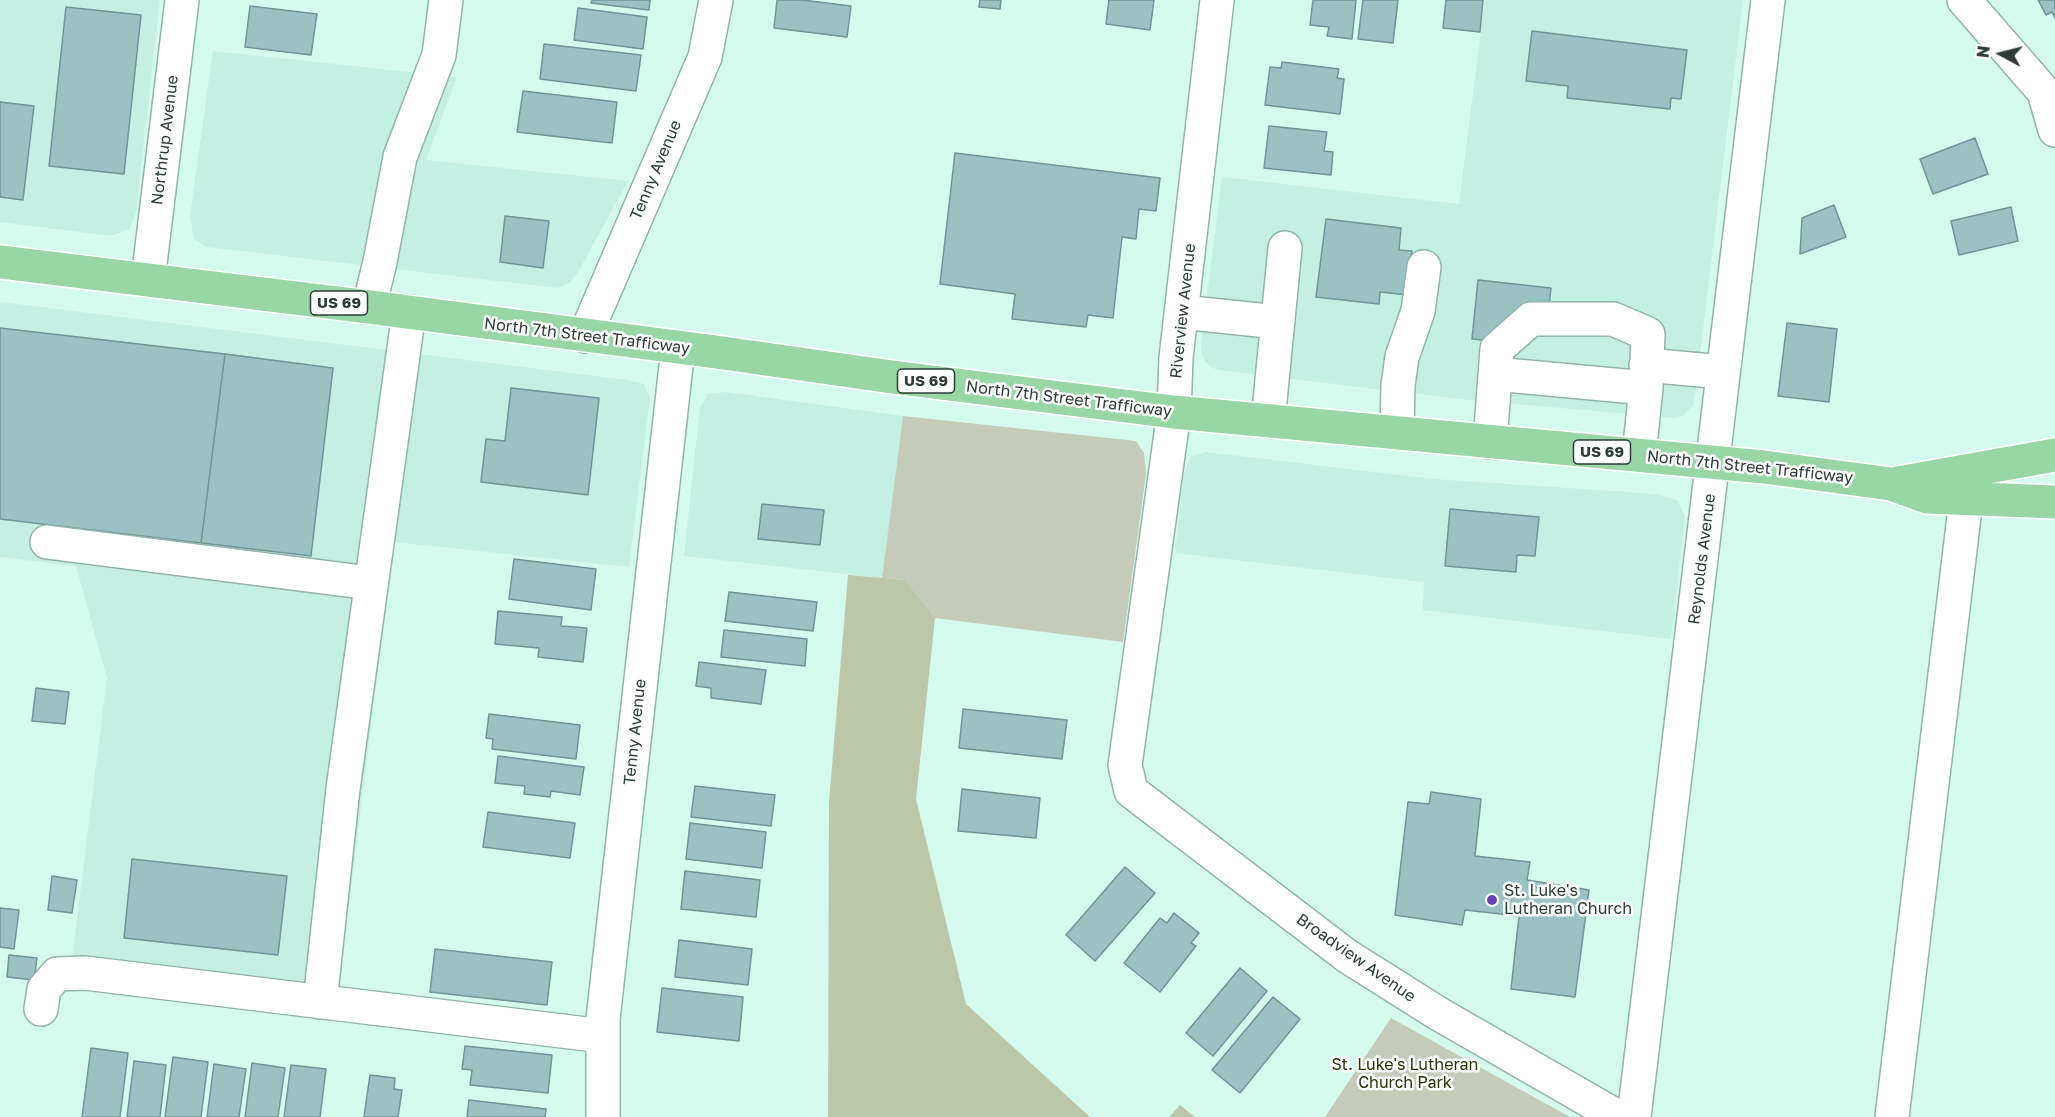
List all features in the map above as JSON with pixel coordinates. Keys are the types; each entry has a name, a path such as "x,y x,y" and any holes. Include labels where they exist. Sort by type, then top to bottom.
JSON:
{"main road":[{"name":"North 7th Street Trafficway","path":"0,262 409,312 892,377 1174,412 1714,462 1891,484 1927,497 2055,502"},
{"name":"North 7th Street Trafficway","path":"1891,484 2055,455"}],"street":[{"name":"Northrup Avenue","path":"148,280 182,0"},
{"path":"369,307 400,157 439,55 446,0"},
{"name":"Tenny Avenue","path":"585,336 705,57 716,0"},
{"name":"Riverview Avenue","path":"1125,765 1174,412 1181,312 1217,0"},
{"name":"Reynolds Avenue","path":"1634,1117 1768,0"},
{"path":"1964,0 2050,94 2055,130"},
{"path":"1268,421 1285,248"},
{"path":"1397,432 1398,385 1402,357 1418,311 1424,267"},
{"path":"320,1002 343,789 409,312"},
{"path":"1181,312 1278,322"},
{"path":"1490,442 1497,349 1531,319 1613,319 1648,334 1639,455"},
{"name":"Tenny Avenue","path":"603,1117 603,1019 678,348"},
{"path":"1495,374 1646,376 1724,372"},
{"path":"1892,1117 1966,500"},
{"path":"47,542 370,584"},
{"name":"Broadview Avenue","path":"1125,765 1131,791 1347,956 1439,1014 1618,1117"},
{"path":"41,1009 44,989 57,974 85,973 603,1036"}],"shaded area":[{"path":"0,0 160,0 136,213 129,229 113,235 104,235 0,222"},
{"path":"1485,0 1743,0 1695,395 1693,405 1683,416 1675,418 1459,399 1218,370 1205,361 1201,352 1201,344 1222,177 1459,204"},
{"path":"213,51 457,77 426,160 628,181 577,274 570,282 558,288 207,247 194,239 190,216"},
{"path":"0,302 627,380 644,384 650,398 629,567 394,542 338,991 72,959 107,678 76,566 0,557"},
{"path":"726,392 903,416 882,578 684,556 700,408 708,394"},
{"path":"1206,452 1433,479 1657,494 1678,501 1685,516 1671,639 1423,610 1424,582 1175,553 1184,474 1190,457"},
{"path":"848,575 906,580 935,618 916,799 966,1004 1090,1117 828,1117 829,802"},
{"path":"1180,1105 1195,1117 1169,1117"}],"green space":[{"path":"903,416 1136,441 1144,453 1146,474 1123,642 935,618 906,580 882,578"},
{"name":"St. Luke's Lutheran Church Park","path":"1391,1018 1570,1117 1325,1117"}],"building":[{"path":"592,0 650,0 649,10 591,3"},
{"path":"777,0 802,0 851,6 847,37 774,28"},
{"path":"980,0 1001,0 1000,9 979,7"},
{"path":"1109,0 1154,0 1150,30 1106,24"},
{"path":"1313,0 1356,0 1352,39 1327,36 1329,27 1310,25"},
{"path":"1363,0 1398,0 1393,43 1358,39"},
{"path":"1446,0 1483,0 1480,32 1443,28"},
{"path":"2038,0 2055,0 2055,18 2052,12 2046,15"},
{"path":"250,6 317,14 311,55 245,47"},
{"path":"66,7 141,15 124,174 49,166"},
{"path":"578,8 647,17 643,49 574,40"},
{"path":"1532,31 1687,50 1681,99 1671,98 1670,109 1567,98 1568,86 1526,81"},
{"path":"544,44 641,55 636,91 540,79"},
{"path":"1282,62 1339,69 1337,78 1344,79 1340,114 1265,105 1270,67 1281,68"},
{"path":"523,91 617,102 612,143 517,132"},
{"path":"0,102 34,106 23,200 0,197"},
{"path":"1269,126 1327,132 1324,151 1333,152 1331,175 1264,168"},
{"path":"1975,138 1988,174 1933,194 1920,159"},
{"path":"955,153 1160,178 1156,211 1139,209 1136,239 1122,237 1113,318 1088,315 1086,327 1012,319 1015,294 940,284"},
{"path":"1834,205 1846,237 1800,254 1802,218"},
{"path":"2011,207 2018,241 1959,255 1951,221"},
{"path":"505,216 549,221 543,268 500,262"},
{"path":"1326,219 1401,228 1399,250 1412,251 1407,295 1380,292 1379,304 1316,297"},
{"path":"1478,280 1551,288 1549,306 1526,304 1493,341 1472,339"},
{"path":"1787,323 1837,329 1829,402 1778,396"},
{"path":"0,328 225,354 201,543 0,519"},
{"path":"225,354 333,368 311,556 201,543"},
{"path":"511,388 599,398 588,495 481,482 486,439 505,441"},
{"path":"762,504 824,510 820,545 758,539"},
{"path":"1450,509 1539,517 1535,556 1517,555 1516,572 1445,566"},
{"path":"514,559 596,569 591,610 509,599"},
{"path":"729,592 817,602 813,631 725,621"},
{"path":"498,611 562,617 561,626 587,628 583,662 538,657 539,648 495,644"},
{"path":"724,630 807,639 805,666 721,657"},
{"path":"699,662 766,670 761,704 711,698 711,688 696,686"},
{"path":"36,688 69,692 65,724 32,721"},
{"path":"963,709 1067,720 1062,759 959,748"},
{"path":"489,714 580,725 576,759 492,749 493,739 486,738"},
{"path":"498,756 584,767 580,795 551,791 550,797 524,794 525,786 495,783"},
{"path":"695,786 775,795 771,826 691,817"},
{"path":"962,789 1040,798 1036,838 958,831"},
{"name":"St. Luke's Lutheran Church","path":"1431,792 1481,799 1475,856 1530,862 1527,880 1589,890 1575,997 1511,989 1519,916 1465,910 1462,925 1395,915 1408,802 1429,804"},
{"path":"488,812 575,823 570,858 483,847"},
{"path":"690,823 766,832 762,868 686,859"},
{"path":"132,859 287,876 278,955 124,938"},
{"path":"1125,867 1155,893 1095,961 1066,935"},
{"path":"685,871 760,880 756,917 681,909"},
{"path":"52,876 77,880 72,913 48,910"},
{"path":"0,908 19,910 14,949 0,947"},
{"path":"1174,913 1199,933 1191,943 1196,946 1160,992 1124,963 1160,918 1167,923"},
{"path":"679,940 752,949 748,985 675,977"},
{"path":"435,949 552,962 547,1005 430,992"},
{"path":"9,955 37,958 34,980 7,977"},
{"path":"1240,968 1267,991 1213,1056 1186,1033"},
{"path":"662,988 743,997 739,1041 657,1032"},
{"path":"1273,997 1300,1019 1240,1093 1212,1070"},
{"path":"465,1046 552,1055 548,1093 470,1085 472,1070 462,1069"},
{"path":"91,1048 128,1053 120,1117 82,1117"},
{"path":"173,1057 208,1062 201,1117 165,1117"},
{"path":"134,1061 166,1065 160,1117 127,1117"},
{"path":"252,1063 285,1068 278,1117 245,1117"},
{"path":"214,1064 246,1069 239,1117 207,1117"},
{"path":"291,1065 326,1069 320,1117 284,1117"},
{"path":"370,1075 395,1078 394,1089 402,1090 398,1117 364,1117"},
{"path":"469,1100 546,1109 545,1117 467,1117"}],"place":[{"name":"St. Luke's Lutheran Church","path":"1492,900"}]}
